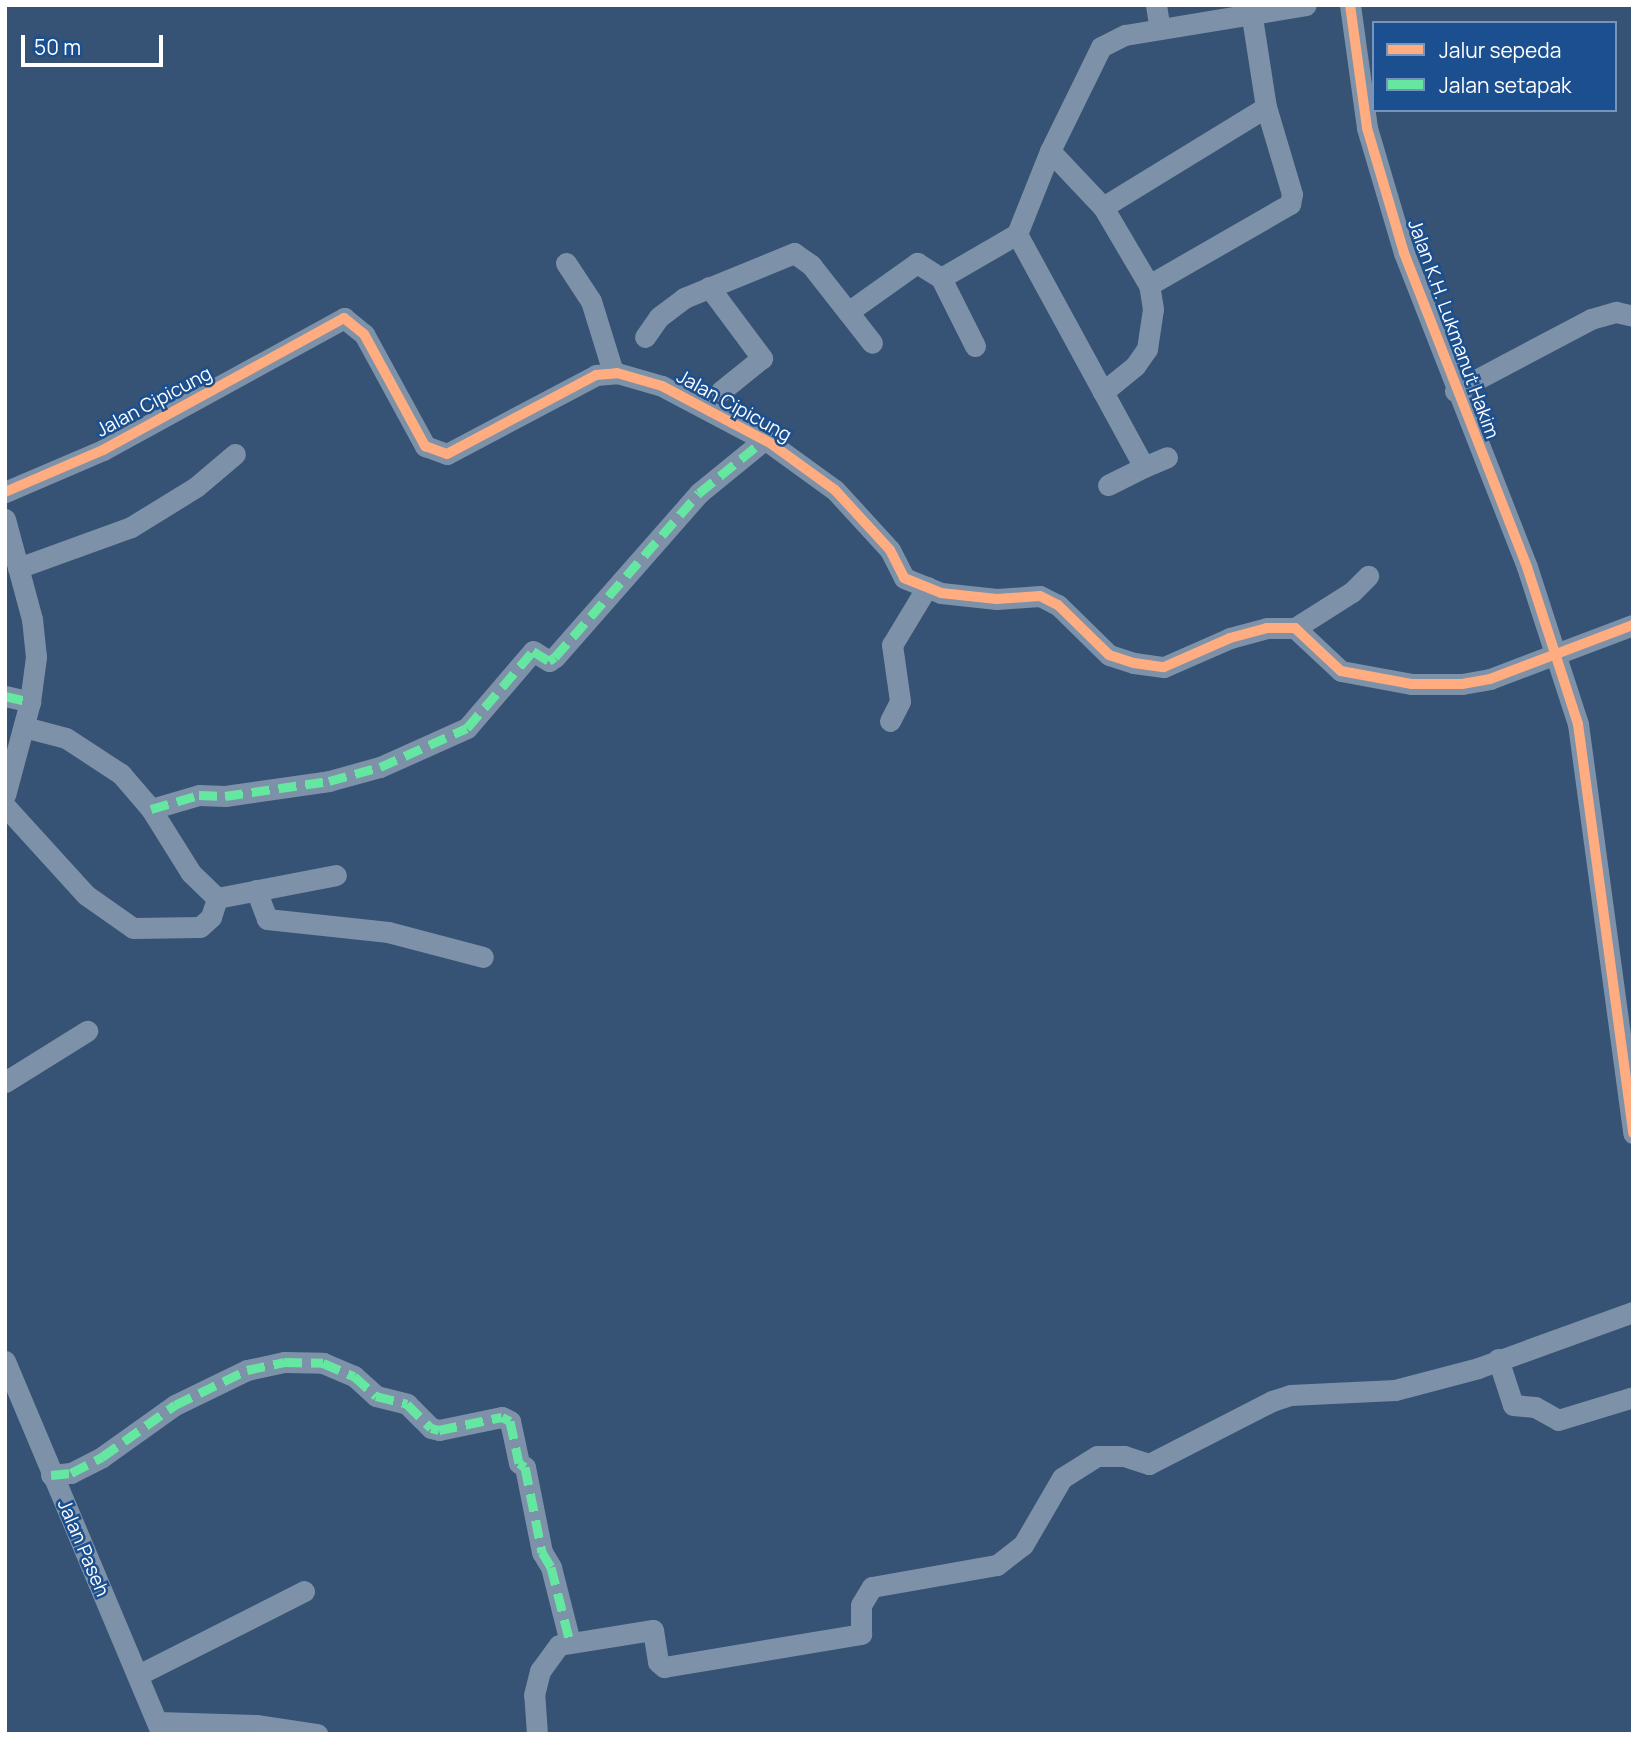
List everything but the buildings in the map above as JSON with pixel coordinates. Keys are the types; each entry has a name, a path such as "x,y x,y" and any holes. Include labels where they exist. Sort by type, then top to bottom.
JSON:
{"street":[{"path":"1156,5 1160,29"},
{"path":"941,278 1017,234 1050,152 1101,47 1125,35 1250,10 1306,5"},
{"name":"Jalan K.H. Lukmanut Hakim","path":"1350,5 1367,128 1404,253 1455,391 1527,568 1578,724 1633,1133"},
{"path":"1149,285 1292,200 1266,107 1250,10"},
{"path":"1102,207 1266,107"},
{"path":"1050,152 1102,207 1149,285 1153,309 1147,349 1135,366 1103,392"},
{"path":"1017,234 1144,467"},
{"path":"645,337 672,305 794,253 848,312 872,343"},
{"path":"566,263 591,301 622,374"},
{"path":"848,312 917,263 941,278 975,346"},
{"path":"709,287 762,358 721,390"},
{"path":"1455,391 1591,319 1616,312 1633,316"},
{"name":"Jalan Cipicung","path":"5,492 103,450 344,318 364,334 425,446 447,454 540,407 578,381 622,374 662,386 764,440 835,491 890,550 904,578 927,587 997,599 1040,596 1058,606 1109,655 1164,667 1230,638 1268,628 1295,628"},
{"path":"151,809 198,795 225,796 329,781 380,767 467,728 533,651 549,662 555,657 699,493 764,440"},
{"path":"18,568 131,527 196,487 236,454"},
{"path":"1108,485 1167,457"},
{"path":"5,520 35,644 30,702 5,795"},
{"path":"1368,576 1352,592 1295,628 1341,671 1411,684 1490,679 1556,655 1631,633"},
{"path":"890,721 900,701 892,645 927,587"},
{"path":"5,695 30,702"},
{"path":"24,727 66,738 121,774 151,809 191,873 217,898"},
{"path":"5,806 86,894 133,928 200,927 211,917 217,898"},
{"path":"217,898 336,875"},
{"path":"256,890 267,919 388,932 483,957"},
{"path":"5,1082 87,1031"},
{"path":"537,1734 534,1695 540,1671 559,1645 653,1630 658,1662 664,1667 862,1634 861,1605 872,1587 997,1565 1007,1560 1023,1545 1062,1478 1086,1461 1111,1455 1149,1464 1272,1401 1290,1395 1395,1390 1478,1368 1633,1312"},
{"path":"1498,1359 1513,1405 1535,1407 1558,1420 1633,1397"},
{"name":"Jalan Paseh","path":"5,1361 160,1728"},
{"path":"51,1475 71,1473 102,1457 175,1405 247,1370 284,1362 323,1363 354,1376 376,1396 407,1404 439,1430 502,1417 510,1421 519,1463 525,1467 542,1552 551,1567 570,1642"},
{"path":"138,1675 304,1591"},
{"path":"160,1728 256,1725 317,1734"}],"marked path":[{"path":"151,809 199,795 225,796 329,781 380,767 467,728 533,651 549,661 555,657 699,493 764,440"},
{"path":"5,696 30,702"},
{"path":"51,1475 71,1473 102,1457 175,1405 247,1370 284,1362 323,1363 354,1376 376,1396 407,1404 431,1428 439,1430 502,1417 510,1421 519,1463 525,1467 542,1552 551,1567 570,1642"}],"cycle path":[{"path":"1350,5 1367,128 1404,253 1527,567 1578,724 1633,1133"},
{"path":"5,492 103,450 344,318 364,334 425,446 447,454 596,375 617,373 662,386 770,443 835,490 890,550 904,578 941,593 997,599 1040,596 1058,605 1109,655 1134,663 1164,667 1230,638 1267,628 1295,628 1341,671 1411,684 1462,684 1490,679 1633,625"}]}
